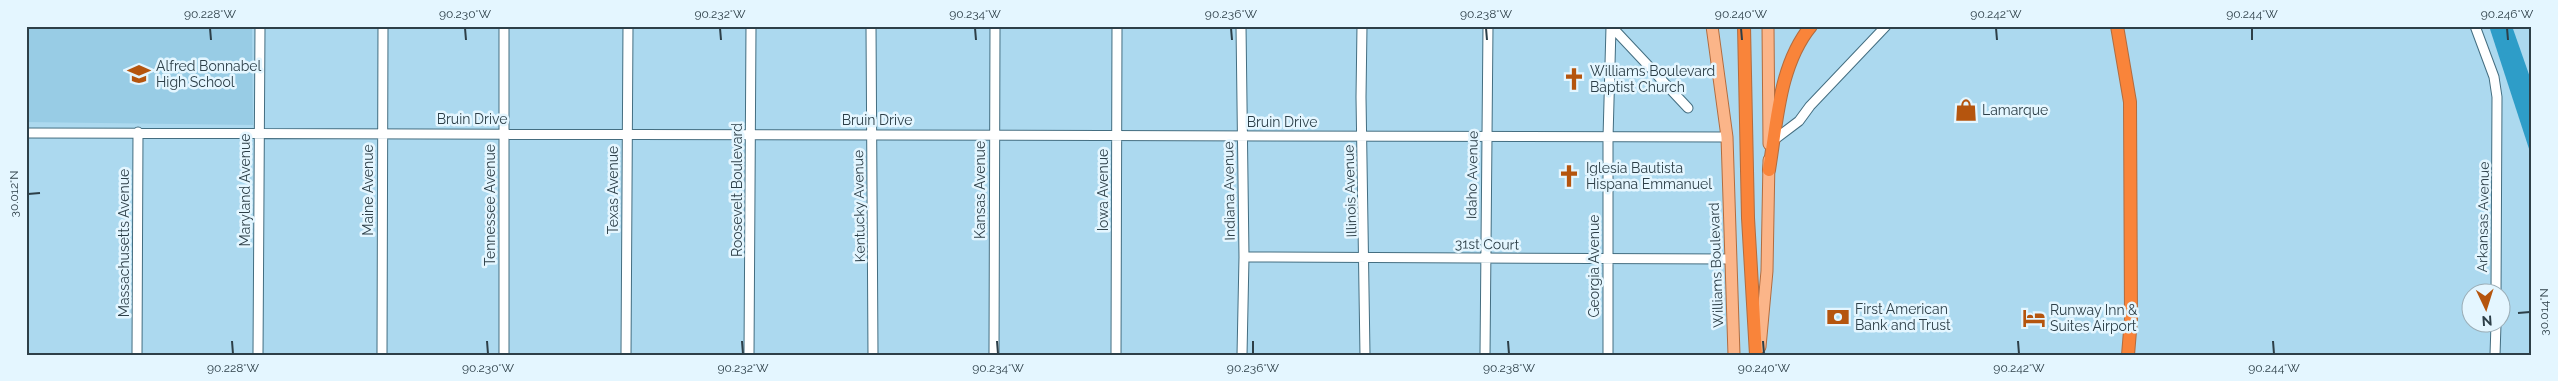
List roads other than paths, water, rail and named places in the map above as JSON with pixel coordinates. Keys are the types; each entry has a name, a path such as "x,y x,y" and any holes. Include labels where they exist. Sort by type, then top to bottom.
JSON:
{"highway":[{"path":"1744,26 1747,142 1757,355"},
{"path":"1769,170 1786,74 1800,40 1811,26"},
{"path":"2117,26 2130,102 2131,319 2128,355"},
{"path":"2131,319 2135,355"}],"main road":[{"name":"Williams Boulevard","path":"1712,26 1727,137 1734,355"},
{"path":"1757,355 1767,271 1769,170 1768,26"}],"street":[{"name":"Maryland Avenue","path":"258,355 260,26"},
{"name":"Maine Avenue","path":"382,355 383,26"},
{"name":"Tennessee Avenue","path":"504,26 504,355"},
{"name":"Texas Avenue","path":"626,355 628,26"},
{"name":"Roosevelt Boulevard","path":"750,355 751,26"},
{"name":"Kentucky Avenue","path":"871,26 873,355"},
{"name":"Kansas Avenue","path":"994,355 995,26"},
{"name":"Iowa Avenue","path":"1116,355 1117,26"},
{"name":"Indiana Avenue","path":"1241,26 1244,256 1242,355"},
{"name":"Illinois Avenue","path":"1362,26 1366,355"},
{"name":"Idaho Avenue","path":"1485,355 1488,26"},
{"path":"1774,140 1799,121 1810,106 1886,26"},
{"name":"Arkansas Avenue","path":"2475,26 2494,77 2497,97 2496,284"},
{"path":"1611,27 1688,108"},
{"name":"Georgia Avenue","path":"1608,355 1608,138 1611,27"},
{"name":"Bruin Drive","path":"26,132 1727,137"},
{"name":"Massachusetts Avenue","path":"137,355 138,132"},
{"name":"31st Court","path":"1244,256 1608,259 1731,258"},
{"path":"2495,355 2496,334"}],"water":[{"path":"2489,26 2512,26 2532,83 2532,158"}],"place":[{"name":"Alfred Bonnabel High School","path":"139,74"},
{"name":"Williams Boulevard Baptist Church","path":"1574,79"},
{"name":"Lamarque","path":"1966,110"},
{"name":"Iglesia Bautista Hispana Emmanuel","path":"1569,176"},
{"name":"First American Bank and Trust","path":"1838,317"},
{"name":"Runway Inn & Suites Airport","path":"2034,318"}]}
